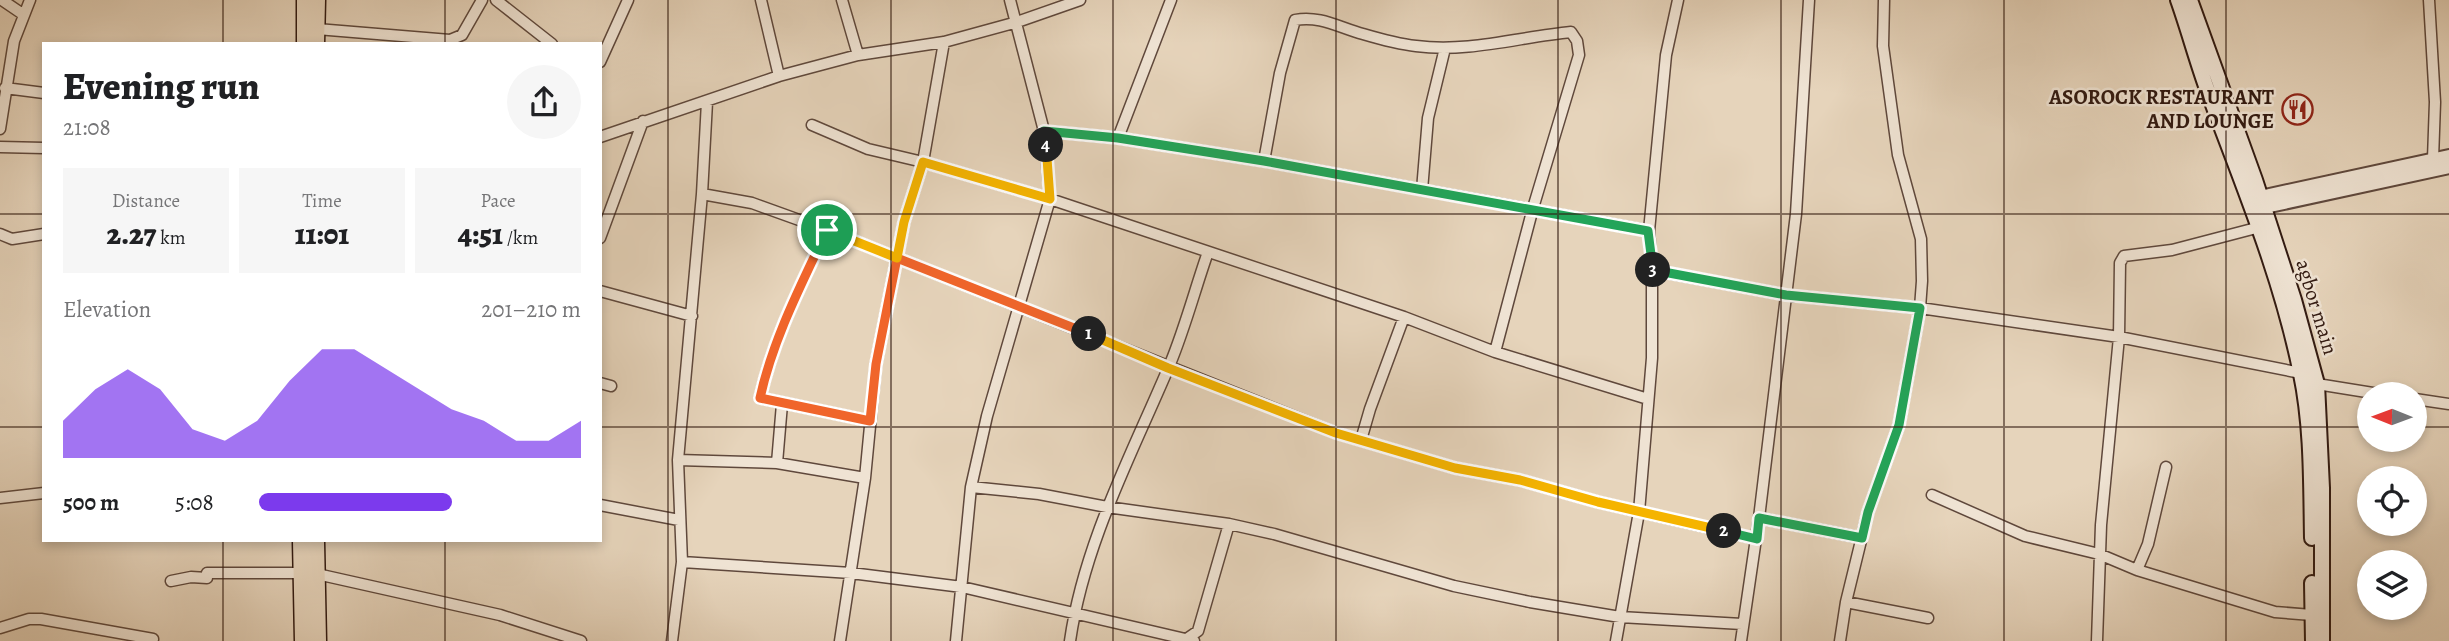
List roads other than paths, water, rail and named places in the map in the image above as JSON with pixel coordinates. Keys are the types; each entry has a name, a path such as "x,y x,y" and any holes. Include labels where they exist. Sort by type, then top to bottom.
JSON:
{"highway":[{"path":"305,0 305,42"},
{"path":"316,36 317,0"},
{"path":"301,542 309,573 318,641"},
{"path":"303,641 309,573 316,542"}],"main road":[{"name":"agbor main","path":"2178,0 2205,82 2257,203 2294,300 2317,384 2322,488 2322,641"},
{"name":"agbor main","path":"2190,0 2257,203 2260,227 2284,303 2301,373 2305,394 2311,488 2313,641"}],"street":[{"path":"2,0 24,15"},
{"path":"0,129 14,41 30,0"},
{"path":"316,36 455,40 462,34 482,0"},
{"path":"496,0 549,42"},
{"path":"602,58 628,0"},
{"path":"761,0 779,76"},
{"path":"842,0 858,55"},
{"path":"956,641 971,486 987,416 1050,199 1044,131 1010,0"},
{"path":"602,136 779,76 858,55 944,42 1017,22 1080,0"},
{"path":"1118,138 1171,0"},
{"path":"1616,641 1639,512 1652,358 1652,270 1648,231 1666,55 1678,0"},
{"path":"1741,641 1757,539 1796,214 1810,0"},
{"path":"1840,641 1846,602 1868,512 1899,425 1920,308 1921,239 1898,155 1883,46 1884,0"},
{"path":"2429,0 2435,102 2433,159"},
{"path":"1264,161 1280,73 1296,20 1309,17 1361,34 1415,46 1445,48 1470,48 1532,36 1571,33 1577,41 1580,55 1534,208 1495,352"},
{"path":"841,641 865,478 876,364 904,222 923,162 944,42"},
{"path":"1422,190 1428,118 1445,48"},
{"path":"5,88 42,93"},
{"path":"672,641 682,562 678,460 702,194 706,102"},
{"path":"602,233 643,121"},
{"path":"812,125 869,149 1050,199 1404,317 1495,352 1648,399"},
{"path":"1044,131 1118,138 1264,161 1534,208 1648,231"},
{"path":"0,147 42,148"},
{"path":"2257,203 2449,156"},
{"path":"2257,203 2449,167"},
{"path":"702,194 752,203 827,230 1336,433 1455,468 1520,480 1639,512 1757,539"},
{"path":"2097,641 2099,554 2119,337 2120,263 2124,256 2172,250 2260,227"},
{"path":"827,230 782,327 766,370 760,398 870,421"},
{"path":"0,233 12,239 42,234"},
{"path":"1070,641 1074,612 1107,507 1168,368 1208,252"},
{"path":"1652,270 1786,295 1920,308 2119,337 2301,373"},
{"path":"602,291 692,316"},
{"path":"1361,440 1404,317"},
{"path":"2317,384 2357,390"},
{"path":"2427,401 2449,404"},
{"path":"777,463 782,404"},
{"path":"678,460 777,463 865,478"},
{"path":"2137,570 2148,544 2166,467"},
{"path":"971,486 1230,524 1454,586 1619,617 1742,624"},
{"path":"0,498 42,493"},
{"path":"1932,495 2025,536 2099,554 2137,570 2276,612 2312,615"},
{"path":"602,505 679,520"},
{"path":"1759,518 1862,538"},
{"path":"682,562 851,573 962,587 1188,640 1198,631 1230,524"},
{"path":"171,581 207,575 309,573 500,615 581,641"},
{"path":"1846,602 1928,618"},
{"path":"0,628 29,619 41,619 59,621 97,636 153,639"}],"place":[{"name":"ASOROCK RESTAURANT AND LOUNGE","path":"2297,109"}]}
